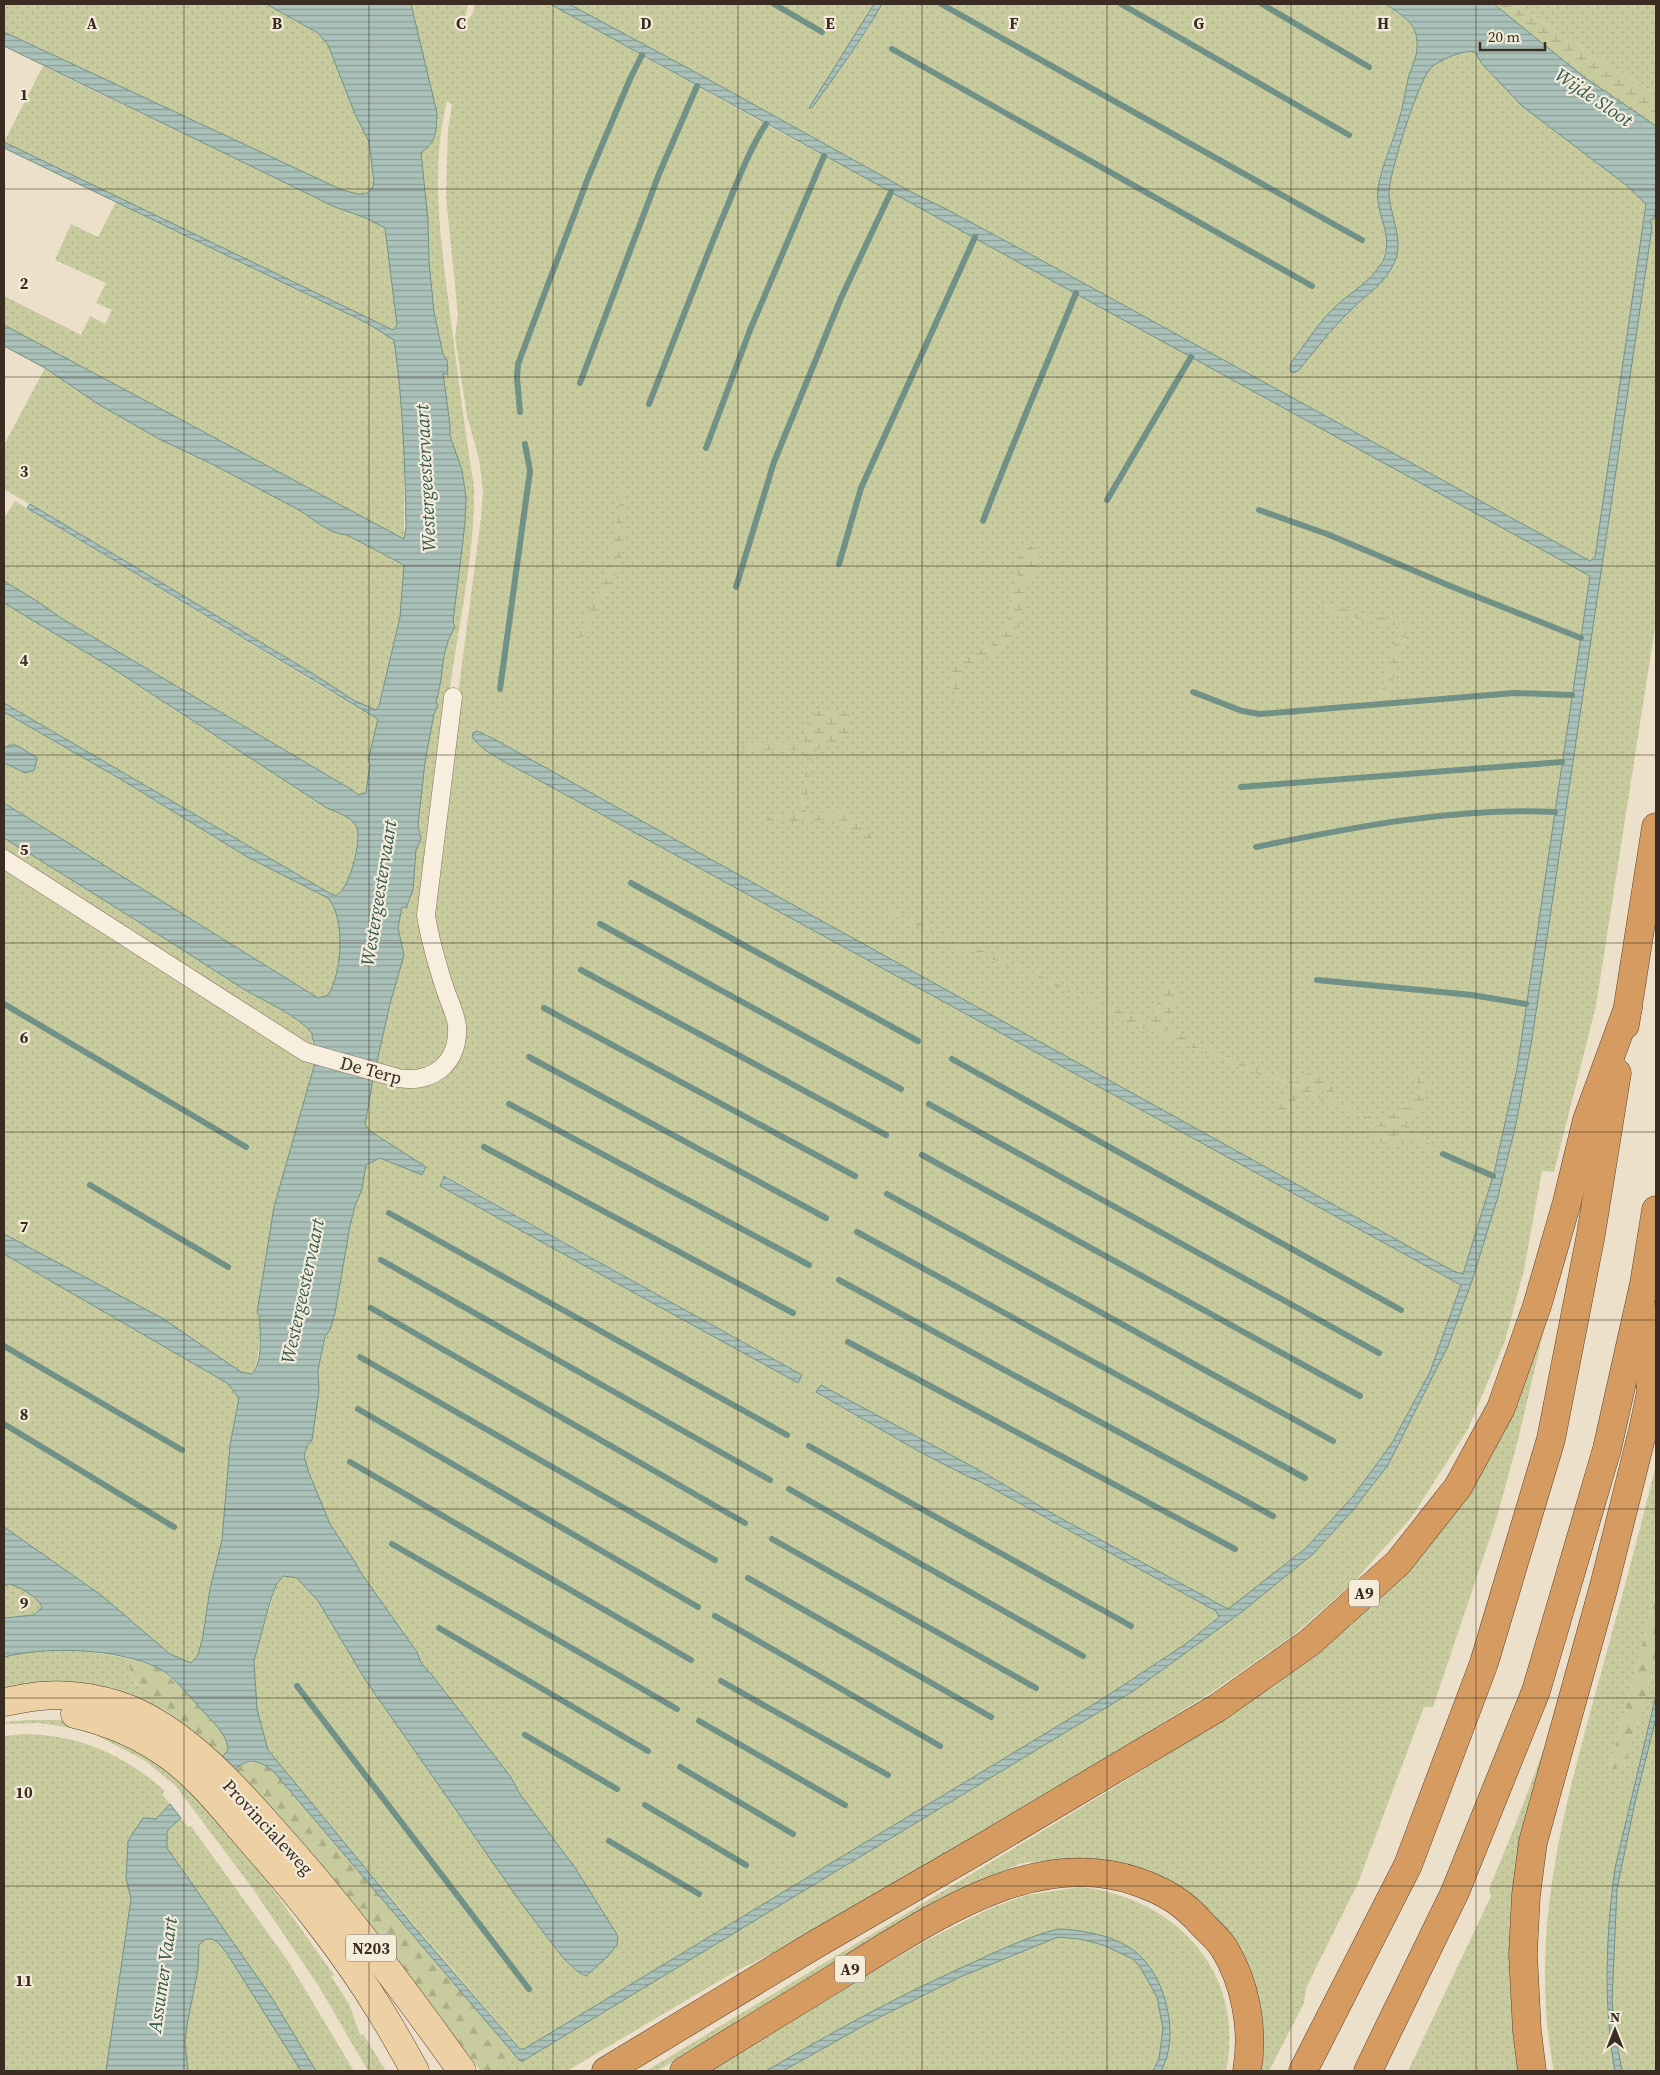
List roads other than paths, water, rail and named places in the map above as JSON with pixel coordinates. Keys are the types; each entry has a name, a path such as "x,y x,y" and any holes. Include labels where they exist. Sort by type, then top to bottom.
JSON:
{"highway":[{"name":"A9","path":"1303,2071 1408,1865 1484,1663 1551,1439 1590,1234 1656,826"},
{"name":"A9","path":"606,2071 816,1944 1217,1708 1309,1643 1398,1563 1458,1487 1502,1408 1537,1306 1567,1202 1587,1120 1628,1008"},
{"path":"1368,2071 1455,1892 1536,1691 1607,1450 1644,1284 1656,1210"},
{"path":"1532,2071 1527,2031 1523,1954 1526,1895 1533,1842 1604,1586 1643,1430 1650,1392 1644,1284"},
{"name":"A9","path":"684,2071 898,1940 955,1908 989,1891 1022,1880 1082,1871 1120,1876 1161,1890 1188,1908 1223,1947 1241,1984 1250,2024 1250,2055 1247,2071"}],"main road":[{"name":"Provincialeweg","path":"4,1702 41,1696 73,1696 117,1704 157,1723 193,1763 230,1799 309,1870 404,1989 462,2071"},
{"name":"Provincialeweg","path":"4,1714 46,1712 76,1714 110,1722 128,1730 168,1755 193,1763"},
{"name":"Provincialeweg","path":"230,1799 381,2011 415,2071"}],"street":[{"name":"De Terp","path":"4,859 305,1052 398,1078 410,1080 430,1077 447,1064 453,1052 457,1025 430,942 426,915 453,697"}],"water":[{"path":"266,4 411,4 437,113 435,136 421,153 428,220 429,262 434,312 443,354 447,360 448,375 443,373 450,436 462,470 466,497 465,523 453,622 455,627 444,655 441,682 436,701 438,705 434,714 425,762 418,825 421,839 416,850 413,890 406,908 402,907 398,928 404,955 390,1004 365,1125 370,1131 426,1167 422,1175 380,1158 366,1165 362,1189 350,1226 335,1313 330,1330 325,1337 318,1370 319,1391 312,1440 307,1446 304,1456 330,1524 361,1573 417,1652 421,1663 510,1776 520,1794 576,1869 618,1936 617,1945 586,1976 578,1972 564,1959 521,1903 366,1681 318,1601 297,1578 283,1576 276,1585 270,1602 254,1661 257,1709 268,1750 413,1926 520,2049 524,2049 1104,1698 1187,1643 1219,1617 1216,1611 979,1481 920,1452 816,1392 821,1385 988,1475 1053,1514 1228,1609 1306,1548 1354,1495 1392,1443 1430,1372 1461,1285 501,760 477,743 472,737 473,733 477,731 494,739 1453,1271 1463,1274 1494,1173 1517,1069 1590,576 550,4 569,4 1590,561 1595,557 1646,204 1626,185 1522,106 1482,64 1475,52 1458,54 1434,66 1430,69 1418,91 1398,150 1390,184 1390,202 1398,245 1395,261 1391,269 1381,282 1336,325 1298,371 1293,373 1290,371 1291,363 1312,333 1330,312 1373,275 1386,252 1386,234 1379,207 1378,188 1400,117 1417,47 1414,29 1402,15 1386,4 1494,4 1584,77 1656,126 1656,206 1654,219 1650,220 1652,228 1532,1039 1516,1124 1497,1200 1472,1281 1448,1346 1388,1465 1354,1509 1313,1554 1243,1611 1132,1692 523,2061 519,2060 274,1772 264,1765 254,1762 244,1763 234,1770 222,1757 228,1750 222,1733 181,1687 163,1671 141,1661 122,1656 82,1651 41,1651 4,1657 4,1618 34,1615 42,1607 36,1599 24,1590 10,1584 4,1586 4,1527 101,1595 170,1654 191,1663 198,1655 203,1636 210,1589 222,1540 230,1445 239,1398 227,1383 4,1254 4,1234 162,1318 241,1372 252,1374 260,1354 260,1316 257,1313 274,1207 313,1068 315,1049 312,1033 297,1020 242,988 4,838 4,803 318,998 328,995 333,985 339,960 340,932 334,907 328,898 249,858 122,780 4,712 4,703 331,894 337,895 347,882 357,849 358,839 355,824 342,814 327,808 112,668 4,603 4,581 61,618 358,795 366,793 370,764 368,761 378,719 27,508 30,504 312,673 355,701 376,710 379,706 400,617 404,565 347,535 327,529 299,510 212,464 159,439 98,404 45,368 4,346 4,325 404,539 406,527 403,433 394,340 367,323 4,148 4,142 393,330 397,325 385,228 366,218 335,207 4,46 4,32 340,189 356,194 369,192 374,182 369,142 355,114 328,45 318,33"},
{"path":"874,4 882,4 849,57 812,108 809,108"},
{"path":"16,745 36,757 34,770 26,773 4,763 4,748"},
{"path":"444,1176 802,1375 798,1383 440,1186"},
{"path":"1656,1695 1656,1718 1635,1802 1617,1889 1612,2001 1615,2033 1622,2071 1615,2071 1607,1995 1612,1893 1615,1868"},
{"name":"Assumer Vaart","path":"170,1804 181,1818 167,1831 167,1848 272,1998 316,2071 301,2071 228,1955 218,1943 207,1939 199,1945 198,1969 187,2025 185,2042 188,2071 106,2071 131,1899 126,1878 128,1841 143,1818 156,1819"},
{"path":"1058,1929 1079,1931 1111,1938 1130,1948 1148,1965 1163,1993 1170,2026 1167,2058 1161,2071 1153,2071 1159,2059 1163,2029 1157,1997 1140,1967 1133,1959 1103,1945 1080,1939 1058,1937 960,1977 872,2021 783,2071 766,2071 912,1991 1010,1946"}],"waterway":[{"path":"774,4 822,32"},
{"path":"941,4 1362,240"},
{"path":"1121,4 1349,135"},
{"path":"1262,4 1369,67"},
{"path":"892,49 1312,286"},
{"path":"520,412 517,378 518,364 588,178 642,55"},
{"path":"580,383 659,174 697,86"},
{"path":"649,404 736,184 766,124"},
{"path":"706,448 750,330 824,156"},
{"path":"736,587 774,462 841,298 891,192"},
{"path":"839,564 861,488 975,237"},
{"path":"983,521 1076,293"},
{"path":"1107,500 1191,357"},
{"path":"500,689 530,471 525,444"},
{"path":"1259,510 1327,534 1581,638"},
{"path":"1193,692 1242,711 1260,714 1514,693 1572,695"},
{"path":"1241,787 1562,762"},
{"path":"1256,847 1330,832 1405,820 1517,811 1555,812"},
{"path":"631,883 918,1041"},
{"path":"600,924 901,1089"},
{"path":"581,970 886,1135"},
{"path":"1317,980 1472,995 1526,1004"},
{"path":"4,1004 246,1147"},
{"path":"544,1008 855,1176"},
{"path":"529,1057 826,1218"},
{"path":"952,1059 1401,1310"},
{"path":"509,1104 809,1265"},
{"path":"929,1104 1379,1353"},
{"path":"484,1147 793,1313"},
{"path":"1443,1154 1493,1176"},
{"path":"922,1155 1360,1396"},
{"path":"90,1185 228,1267"},
{"path":"887,1194 1333,1441"},
{"path":"389,1213 787,1435"},
{"path":"857,1232 1305,1478"},
{"path":"381,1260 770,1480"},
{"path":"839,1280 1273,1516"},
{"path":"371,1308 745,1523"},
{"path":"848,1342 1235,1549"},
{"path":"4,1346 182,1450"},
{"path":"360,1357 715,1560"},
{"path":"358,1409 698,1607"},
{"path":"4,1424 174,1527"},
{"path":"809,1446 1131,1626"},
{"path":"350,1462 691,1660"},
{"path":"789,1489 1083,1656"},
{"path":"772,1539 1036,1688"},
{"path":"392,1544 677,1709"},
{"path":"748,1578 991,1717"},
{"path":"715,1616 940,1746"},
{"path":"439,1628 648,1751"},
{"path":"721,1681 888,1775"},
{"path":"297,1686 529,1989"},
{"path":"699,1721 845,1805"},
{"path":"525,1735 617,1789"},
{"path":"680,1767 793,1834"},
{"path":"645,1805 746,1865"},
{"path":"609,1841 699,1894"}],"water label":[{"name":"Wijde Sloot","path":"1594,97"},
{"name":"Westergeestervaart","path":"425,478"},
{"name":"Westergeestervaart","path":"378,893"},
{"name":"Westergeestervaart","path":"302,1291"}]}
